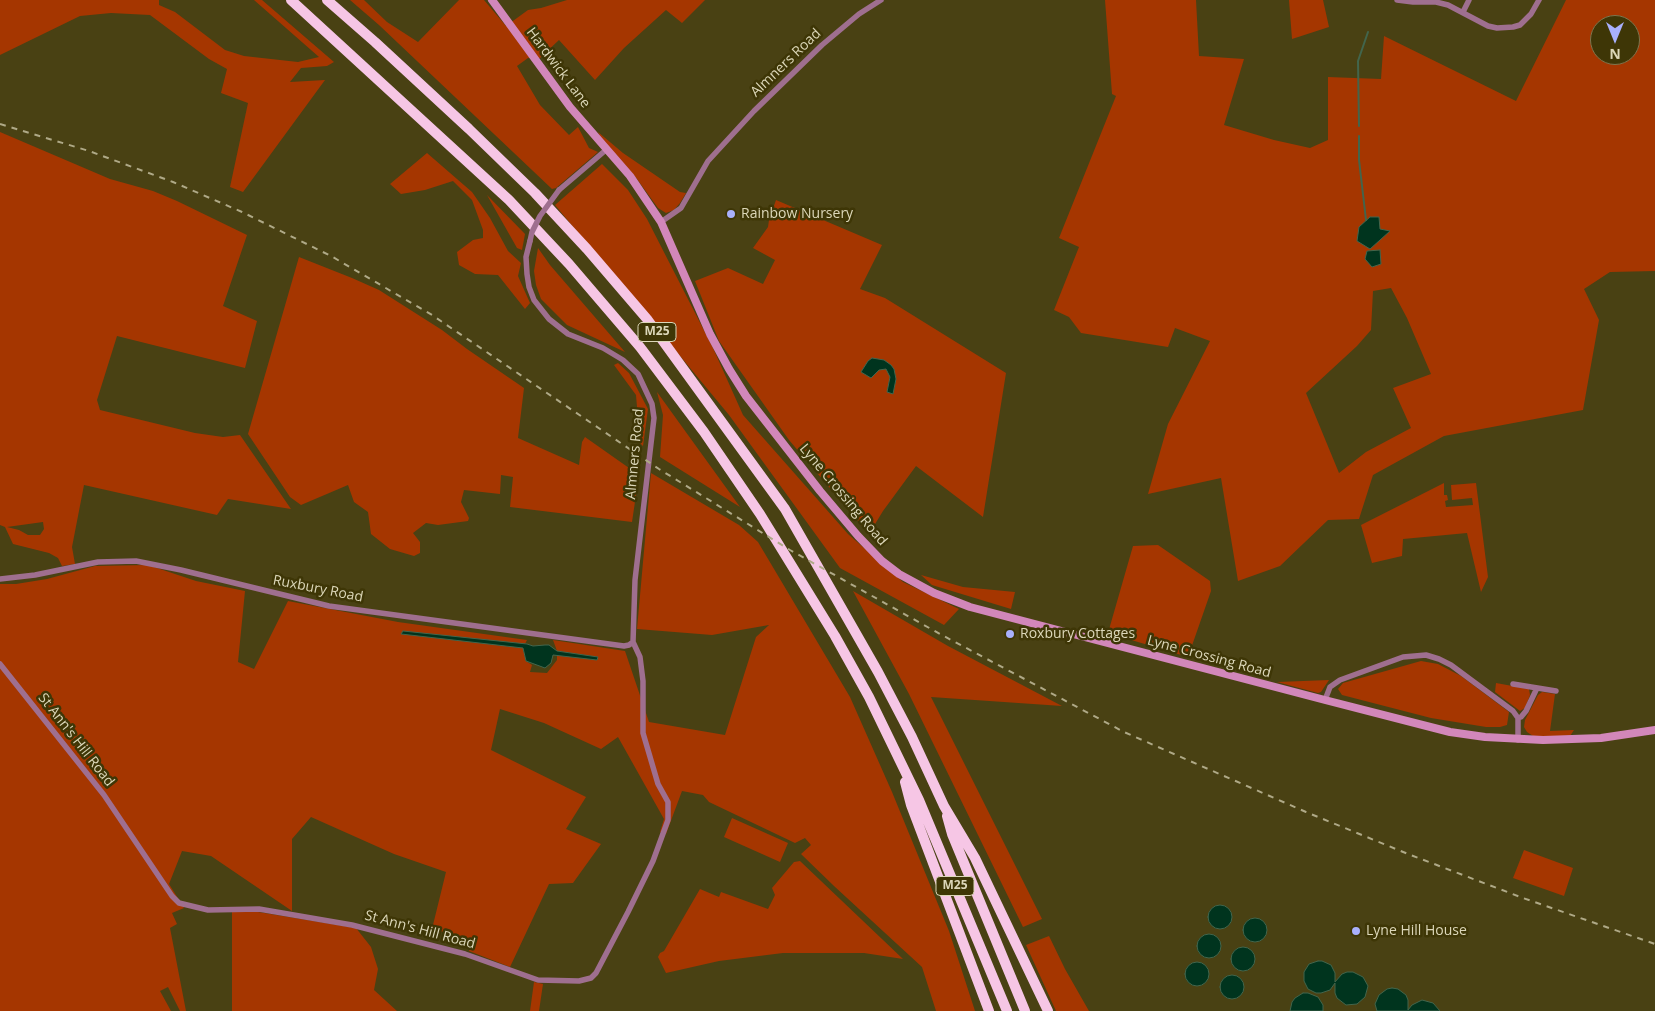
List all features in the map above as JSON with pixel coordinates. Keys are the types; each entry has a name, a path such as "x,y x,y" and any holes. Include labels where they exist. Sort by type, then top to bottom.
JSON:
{"highway":[{"name":"M25","path":"292,0 509,200 569,264 640,347 704,432 760,514 835,636 868,698 920,800 1007,1011"},
{"name":"M25","path":"327,0 440,102 535,193 587,249 653,326 785,509 878,672 912,737 944,806 952,834 1025,1011"},
{"path":"900,762 911,805 989,1011"},
{"path":"944,806 975,858 1048,1011"}],"street":[{"name":"Hardwick Lane","path":"492,0 570,107 607,149"},
{"name":"Almners Road","path":"661,222 681,208 708,161 754,111 822,45 859,14 881,0"},
{"path":"1397,0 1443,3 1488,26 1497,28 1513,28 1520,25 1531,14 1539,0"},
{"path":"1463,12 1469,0"},
{"name":"Almners Road","path":"607,149 559,190 540,216 532,232 526,257 529,287 534,300 549,319 568,334 603,348 623,360 638,374 652,404 654,418 635,580 632,642"},
{"name":"Lyne Crossing Road","path":"607,149 630,176 661,222 710,334 746,396 820,491 858,536 882,561 899,574 934,593 970,607 1450,732 1518,740 1578,740 1629,735 1655,730"},
{"name":"Ruxbury Road","path":"0,578 35,576 98,562 136,562 181,570 329,606 624,646 632,642"},
{"name":"St Ann's Hill Road","path":"0,664 104,795 179,904 208,910 259,909 352,925 465,954 538,980 579,981 591,978 596,973 653,861 668,820 668,802 658,784 643,733 643,681 640,657 632,642"},
{"path":"1325,700 1330,687 1340,680 1403,657 1426,655 1451,665 1510,708 1518,718 1518,740"},
{"path":"1513,684 1556,691"},
{"path":"1518,718 1526,711 1537,688"}],"shaded area":[{"path":"0,0 159,0 159,5 175,12 225,50 244,56 298,62 319,57 254,0 262,0 334,62 327,66 301,68 290,82 325,80 243,192 230,187 248,103 221,93 227,69 209,59 150,15 111,13 80,16 0,55"},
{"path":"350,0 364,0 387,22 418,42 459,0 484,0 506,26 528,10 567,0 705,0 682,23 666,10 624,48 595,80 559,40 540,58 528,58 517,66 540,105 569,135 578,127 589,148 598,152 556,188 552,189 379,25"},
{"path":"1105,0 1196,0 1199,56 1244,59 1224,125 1274,140 1310,148 1328,140 1328,77 1381,79 1384,36 1516,101 1566,0 1655,0 1655,271 1610,272 1584,289 1599,320 1583,410 1444,436 1373,475 1359,519 1328,520 1280,566 1238,581 1221,478 1148,494 1168,424 1210,341 1175,328 1168,347 1081,333 1069,317 1054,310 1079,247 1059,238 1116,96 1112,94","holes":["1391,288 1407,318 1431,374 1393,388 1411,428 1366,452 1339,473 1306,393 1357,346 1371,330 1373,291"]},
{"path":"1289,0 1323,0 1329,27 1292,39"},
{"path":"0,132 110,179 153,191 177,201 247,235 223,306 257,321 245,368 117,336 97,400 100,410 195,433 223,437 240,435 291,509 228,499 217,515 84,485 72,547 75,564 62,566 58,558 49,553 13,544 5,527 0,525","holes":["43,522 44,529 40,535 28,535 7,527"]},
{"path":"598,132 623,153 680,192 686,193 674,210 666,213 658,208 637,179 602,140"},
{"path":"427,153 472,192 490,218 508,251 521,263 518,276 530,303 525,309 498,275 475,274 459,265 457,252 473,240 483,238 483,230 472,200 453,181 425,190 401,194 390,184"},
{"path":"602,164 628,190 647,219 713,348 743,415 848,534 903,582 959,609 944,625 840,568 729,415 555,205"},
{"path":"487,195 525,234 522,250 517,248"},
{"path":"776,200 882,245 860,289 885,298 1006,373 983,517 916,466 883,511 869,534 789,440 719,341 695,281 728,268 763,284 775,260 753,248 768,227"},
{"path":"1370,217 1379,217 1380,229 1390,231 1370,249 1357,241 1359,227"},
{"path":"538,248 550,265 625,352 567,325 541,299 534,271"},
{"path":"1380,250 1381,264 1372,267 1365,259 1367,251"},
{"path":"299,257 379,290 442,330 524,388 518,438 579,465 582,442 585,437 639,475 632,522 510,507 513,477 501,475 500,494 464,490 461,502 469,518 468,521 438,525 426,523 413,533 420,542 420,553 414,556 390,549 371,534 368,512 354,502 348,485 301,505 290,497 248,434"},
{"path":"872,358 884,360 894,369 896,379 893,394 887,392 890,377 886,369 879,370 871,378 861,372"},
{"path":"618,363 629,373 648,409 643,446 640,443 636,395 614,365"},
{"path":"657,392 740,507 660,457 663,415"},
{"path":"651,473 739,525 758,542 850,697 892,792 949,931 975,1011 936,1011 922,967 801,854 811,845 805,838 795,843 709,802 703,795 682,791 666,834 660,832 664,819 618,737 601,749 544,723 500,709 491,750 586,797 566,829 601,844 573,883 549,884 510,967 469,951 470,943 466,938 432,929 446,872 394,854 311,817 292,839 292,911 211,856 182,851 169,884 184,908 172,913 177,924 170,928 186,1011 180,1011 168,987 160,991 171,1011 0,1011 0,584 16,584 47,579 95,566 148,565 196,581 245,591 238,662 254,669 288,601 398,622 527,640 523,648 526,661 532,665 530,672 547,673 557,660 557,654 597,660 597,657 557,651 553,640 625,651 649,722 725,735 756,637 769,625 712,635 637,629"},
{"path":"1444,483 1444,495 1447,495 1448,500 1445,501 1446,507 1473,505 1472,498 1452,500 1451,485 1476,483 1488,577 1481,592 1467,533 1403,539 1402,556 1372,563 1361,525"},
{"path":"1158,545 1210,581 1211,591 1188,657 1108,633 1133,546"},
{"path":"921,575 963,587 1015,592 1011,609 932,585"},
{"path":"853,591 948,646 1062,706 931,697 1042,919 1023,927 909,694"},
{"path":"403,631 533,646 549,645 557,651 598,657 597,660 553,655 551,663 545,668 526,661 523,648 401,634"},
{"path":"1421,661 1438,664 1461,676 1509,712 1507,725 1486,727 1431,718 1342,695 1338,689 1343,683"},
{"path":"1329,680 1321,692 1318,693 1277,682"},
{"path":"1496,683 1529,689 1530,695 1525,708 1520,711 1495,692"},
{"path":"1542,692 1555,694 1550,731 1574,730 1570,736 1533,736 1527,732 1524,727 1525,720 1538,695"},
{"path":"732,818 788,843 780,862 724,837"},
{"path":"1524,850 1573,868 1564,896 1513,878"},
{"path":"800,861 903,959 864,953 783,953 719,961 666,973 658,957 664,951 700,889 719,897 721,892 768,909 775,895 772,888 794,862"},
{"path":"1220,905 1229,908 1232,917 1229,926 1220,929 1211,926 1208,917 1211,908"},
{"path":"232,912 258,912 356,928 371,947 378,969 374,990 397,1011 232,1011"},
{"path":"1255,918 1263,922 1267,930 1263,938 1255,942 1247,938 1243,930 1247,922"},
{"path":"1209,934 1214,935 1220,941 1220,951 1214,957 1209,958 1204,957 1198,951 1197,946 1198,941 1204,935"},
{"path":"1049,936 1089,1011 1056,1011 1026,945"},
{"path":"1243,947 1251,951 1255,959 1251,967 1243,971 1235,967 1231,959 1235,951"},
{"path":"1318,961 1331,965 1335,973 1335,982 1342,974 1347,972 1353,972 1363,977 1368,986 1365,997 1357,1004 1346,1005 1337,998 1335,983 1330,990 1321,993 1308,989 1304,981 1304,972 1309,964"},
{"path":"1197,962 1202,963 1208,969 1208,979 1202,985 1197,986 1192,985 1186,979 1185,974 1186,969 1192,963"},
{"path":"1232,975 1241,978 1244,987 1241,996 1232,999 1223,996 1220,987 1223,978"},
{"path":"534,982 543,984 539,1011 530,1011"},
{"path":"1392,988 1398,989 1406,995 1408,1010 1412,1005 1422,1000 1433,1003 1440,1011 1377,1011 1375,1004 1379,995"},
{"path":"1303,993 1318,997 1323,1005 1323,1011 1290,1011 1292,1002"}],"waterway":[{"path":"1359,126 1358,61 1368,32"},
{"path":"1359,136 1359,160 1366,220"}],"railway":[{"path":"0,124 89,151 173,182 242,212 331,256 432,315 659,469 790,550 940,634 1124,732 1306,812 1408,854 1523,898 1655,944"}],"place":[{"name":"Rainbow Nursery","path":"731,214"},
{"name":"Roxbury Cottages","path":"1010,634"},
{"name":"Lyne Hill House","path":"1356,931"}]}
